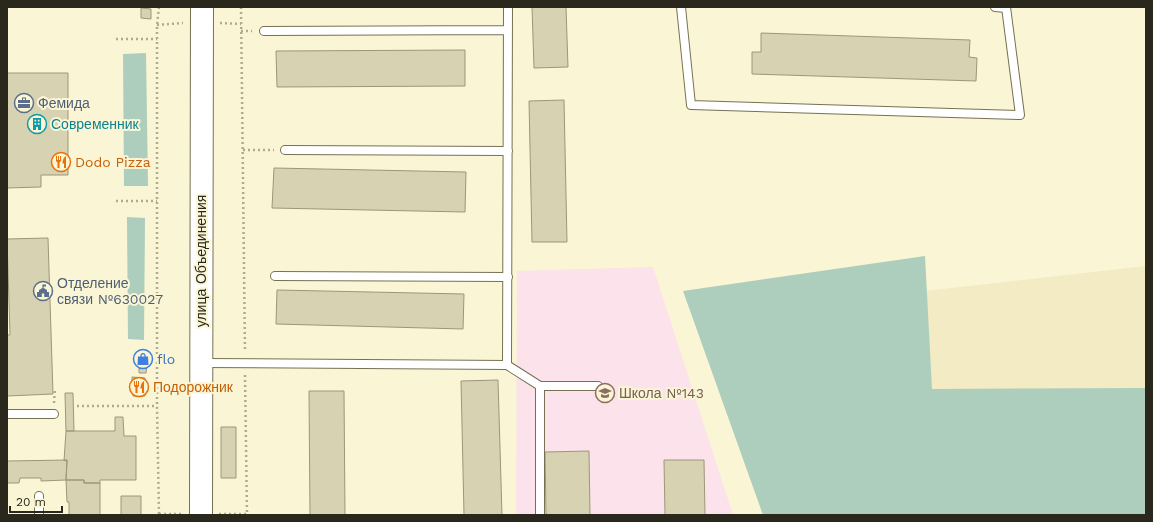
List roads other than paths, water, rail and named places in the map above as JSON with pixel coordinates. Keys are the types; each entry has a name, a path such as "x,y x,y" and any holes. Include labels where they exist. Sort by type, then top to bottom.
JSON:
{"street":[{"name":"улица Объединения","path":"201,515 202,7"}],"lane":[{"path":"507,365 508,7"},
{"path":"681,7 691,105 1020,114 1006,7 995,7"},
{"path":"264,31 508,30"},
{"path":"285,150 508,150"},
{"path":"275,276 508,277"},
{"path":"201,363 245,362 507,365 540,386 598,386"},
{"path":"540,386 540,515"},
{"path":"7,414 54,414"},
{"path":"39,496 39,515"}],"place":[{"name":"Фемида","path":"24,103"},
{"name":"Современник","path":"37,124"},
{"name":"Dodo Pizza","path":"61,162"},
{"name":"Отделение связи №630027","path":"43,291"},
{"name":"flo","path":"143,359"},
{"name":"Подорожник","path":"139,387"},
{"name":"Школа №143","path":"605,393"}]}
